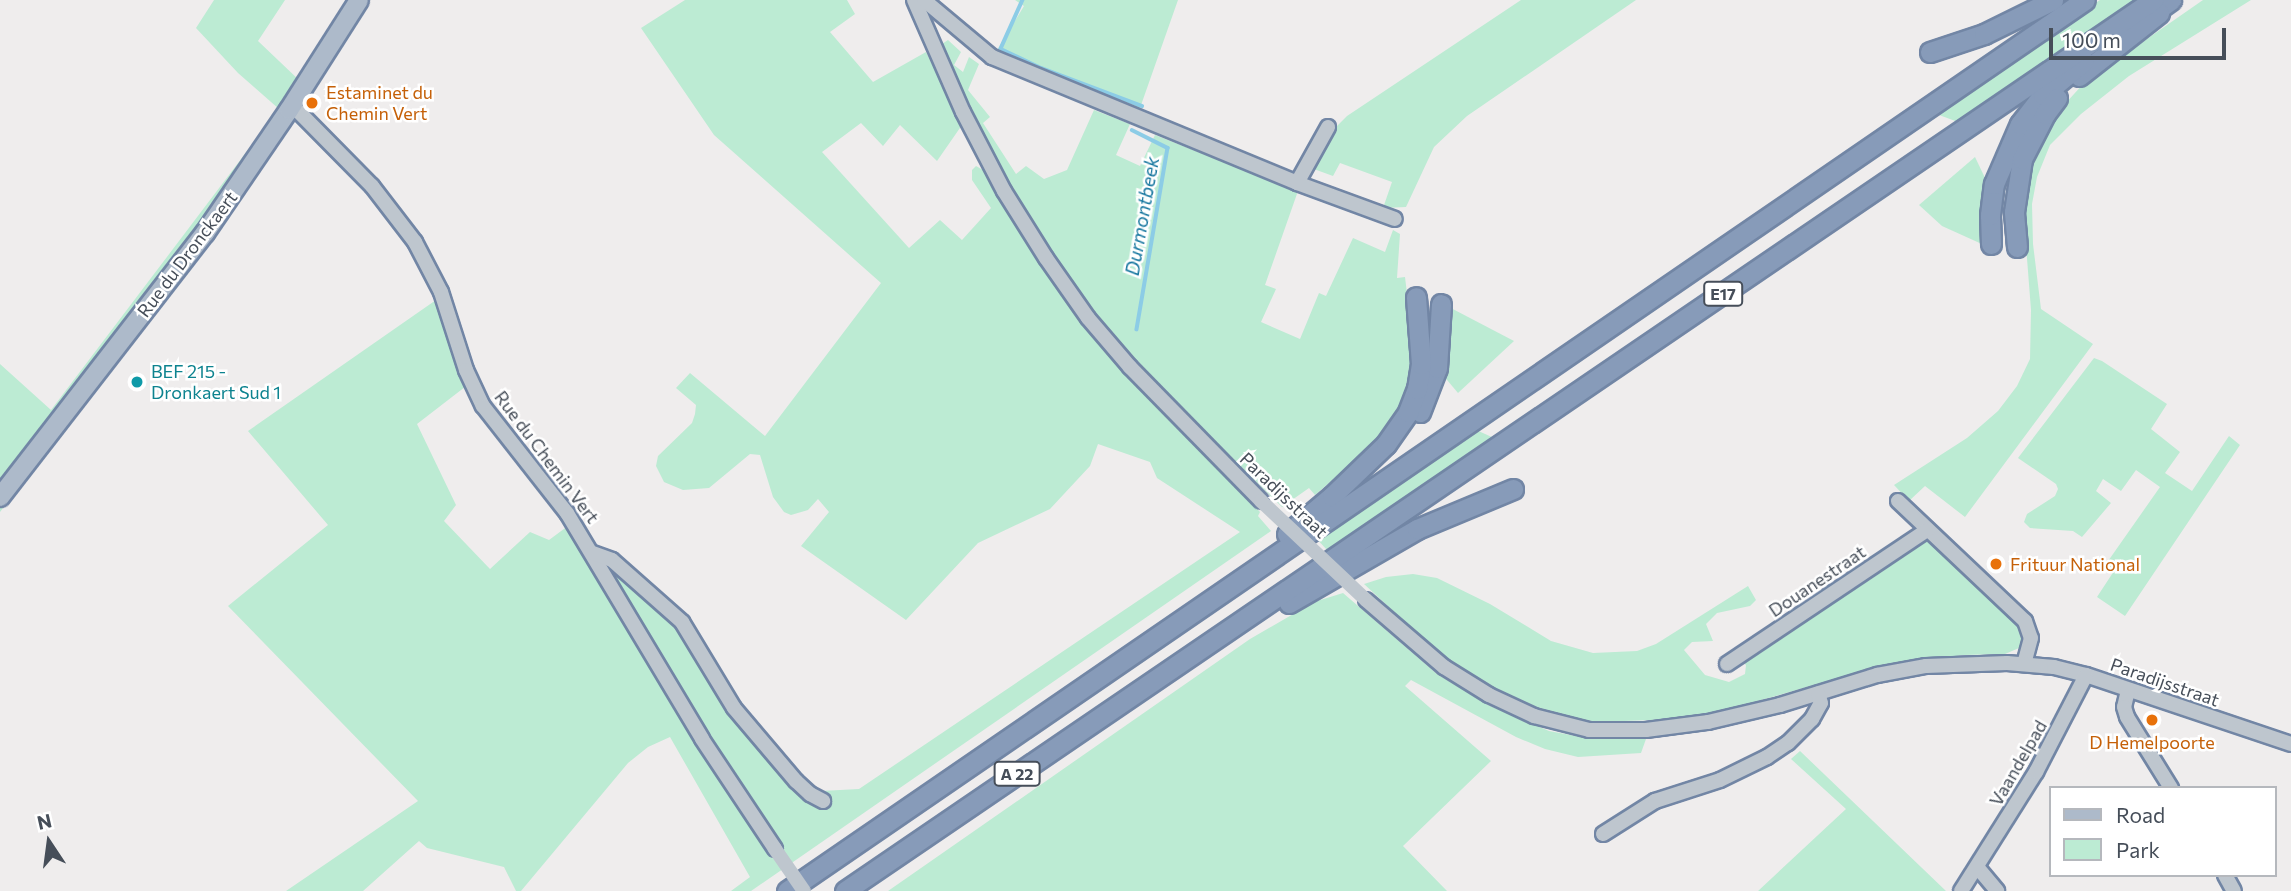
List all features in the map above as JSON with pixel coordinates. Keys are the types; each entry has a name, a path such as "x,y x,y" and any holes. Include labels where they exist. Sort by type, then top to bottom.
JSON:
{"highway":[{"path":"1930,52 1984,34 2053,0"},
{"name":"E17","path":"1263,564 2085,0"},
{"name":"E17","path":"1292,586 2153,0"},
{"path":"1991,244 1990,215 1994,184 2020,124 2043,95 2078,65 2171,0"},
{"path":"2017,247 2016,187 2022,159 2045,114 2090,66 2151,21 2171,0"},
{"path":"1286,535 1332,496 1386,444 1408,412 1417,389 1421,364 1416,297"},
{"path":"1201,607 1254,557 1336,502 1396,445 1418,417 1437,368 1441,304"},
{"path":"1189,656 1230,640 1349,565 1417,528 1513,489"},
{"name":"A 22","path":"787,891 1263,564"},
{"name":"A 22","path":"845,891 1292,586"}],"main road":[{"name":"Rue du Dronckaert","path":"0,497 185,260 292,105 359,0"}],"street":[{"name":"Paradijsstraat","path":"914,0 963,112 1004,191 1088,318 1130,367 1261,501 1366,600 1444,667 1489,695 1534,716 1588,730 1646,730 1708,722 1877,675 1926,666 2024,664 2086,675 2291,744"},
{"path":"925,0 992,57 1297,183 1395,219"},
{"name":"Rue du Chemin Vert","path":"292,105 360,173 401,222 437,283 462,360 479,398 504,435 563,507 702,739 804,891"},
{"path":"1297,183 1328,127"},
{"path":"1898,500 2025,621 2031,638 2024,664"},
{"name":"Douanestraat","path":"1727,664 1927,530"},
{"name":"Rue du Chemin Vert","path":"593,553 612,559 682,622 734,708 796,781 810,794 823,801"},
{"name":"Vaandelpad","path":"1961,891 1978,868 2064,723 2086,675"},
{"path":"2127,690 2124,707 2127,717 2170,786"},
{"path":"1602,834 1655,800 1720,780 1768,757 1788,743 1812,719 1821,703 1818,693"},
{"path":"1978,868 1997,891"}],"green space":[{"path":"214,0 285,0 258,41 300,81 279,108 292,121 256,178 0,512 0,364 51,410 279,109 238,73 196,28"},
{"path":"685,0 847,0 855,14 830,32 873,82 926,52 962,125 937,161 900,125 883,146 861,123 822,152 909,248 940,220 962,240 991,208 972,180 972,170 976,166 983,170 1082,323 1135,385 1260,512 1258,516 1271,531 751,891 731,891 750,877 670,737 648,747 628,763 521,891 516,891 504,867 427,848 419,841 363,891 286,891 418,801 228,606 328,525 248,431 436,300 413,253 366,191 329,151 403,217 474,380 417,424 456,505 444,521 490,569 530,532 549,540 576,520 619,571 677,622 726,706 804,783 821,791 859,789 1240,532 1157,478 1150,462 1098,444 1090,466 1050,509 978,543 906,620 801,546 829,512 818,499 808,510 791,515 784,512 773,497 760,455 750,454 709,488 683,490 664,482 656,466 658,456 692,423 695,414 696,405 676,388 690,373 765,436 881,283 714,135 641,28"},
{"path":"1015,0 1178,0 1140,108 996,52 1024,6"},
{"path":"1521,0 1636,0 1467,116 1434,147 1406,207 1383,208 1392,182 1340,163 1333,176 1311,168 1333,130 1347,116"},
{"path":"2100,0 2137,0 1958,122 1931,112"},
{"path":"2203,0 2251,0 2129,76 2081,114 2050,145 2037,177 2032,204 2033,244 2041,309 2093,344 1965,517 1925,486 1909,501 1894,485 1967,438 1998,411 2017,386 2030,359 2031,310 2022,194 2026,169 2052,118 2085,82"},
{"path":"948,40 961,52 954,65 963,72 969,57 979,64 968,90 990,117 983,123 1016,174 1026,166 1044,179 1067,170 1094,110 1130,124 1116,155 1140,166 1155,135 1298,191 1265,285 1276,289 1261,322 1300,339 1319,293 1326,296 1353,238 1385,252 1393,230 1400,234 1397,278 1405,277 1415,359 1407,398 1396,419 1349,466 1315,495 1309,488 1282,507 1149,376 1070,282 1003,173 951,66 942,44"},
{"path":"1975,157 1986,180 1984,245 1942,226 1919,205"},
{"path":"1447,306 1514,341 1458,393 1442,374"},
{"path":"2094,358 2167,404 2151,429 2180,452 2165,473 2192,491 2229,436 2240,445 2125,616 2097,597 2114,571 2106,564 2160,487 2136,470 2121,491 2103,479 2096,491 2111,503 2082,537 2073,531 2030,528 2024,522 2027,514 2055,496 2058,489 2056,484 2018,458"},
{"path":"1474,429 1494,438 1327,550 1316,538"},
{"path":"1926,539 2017,625 2022,640 2019,648 2005,654 1963,655 1867,670 1719,712 1676,719 1599,722 1571,718 1541,710 1501,693 1444,658 1364,584 1386,577 1413,574 1437,578 1490,604 1551,641 1593,653 1637,651 1656,644 1748,586 1756,600 1750,606 1717,613 1706,624 1713,641 1692,642 1684,650 1705,675 1729,682 1745,674 1746,665 1743,662"},
{"path":"1343,593 1437,674 1488,705 1549,731 1592,739 1646,739 1641,753 1578,757 1545,749 1516,737 1411,680 1405,686 1491,761 1403,846 1447,891 888,891 1250,639 1314,602"},
{"path":"1800,751 1946,891 1758,891 1846,809 1791,759"}],"waterway":[{"name":"Durmontbeek","path":"1023,0 1001,49 1041,68 1142,106"},
{"name":"Durmontbeek","path":"1132,130 1168,148 1137,329"}],"place":[{"name":"Estaminet du Chemin Vert","path":"312,103"},
{"name":"BEF 215 - Dronkaert Sud 1","path":"137,382"},
{"name":"Frituur National","path":"1996,564"},
{"name":"D Hemelpoorte","path":"2152,720"}]}
